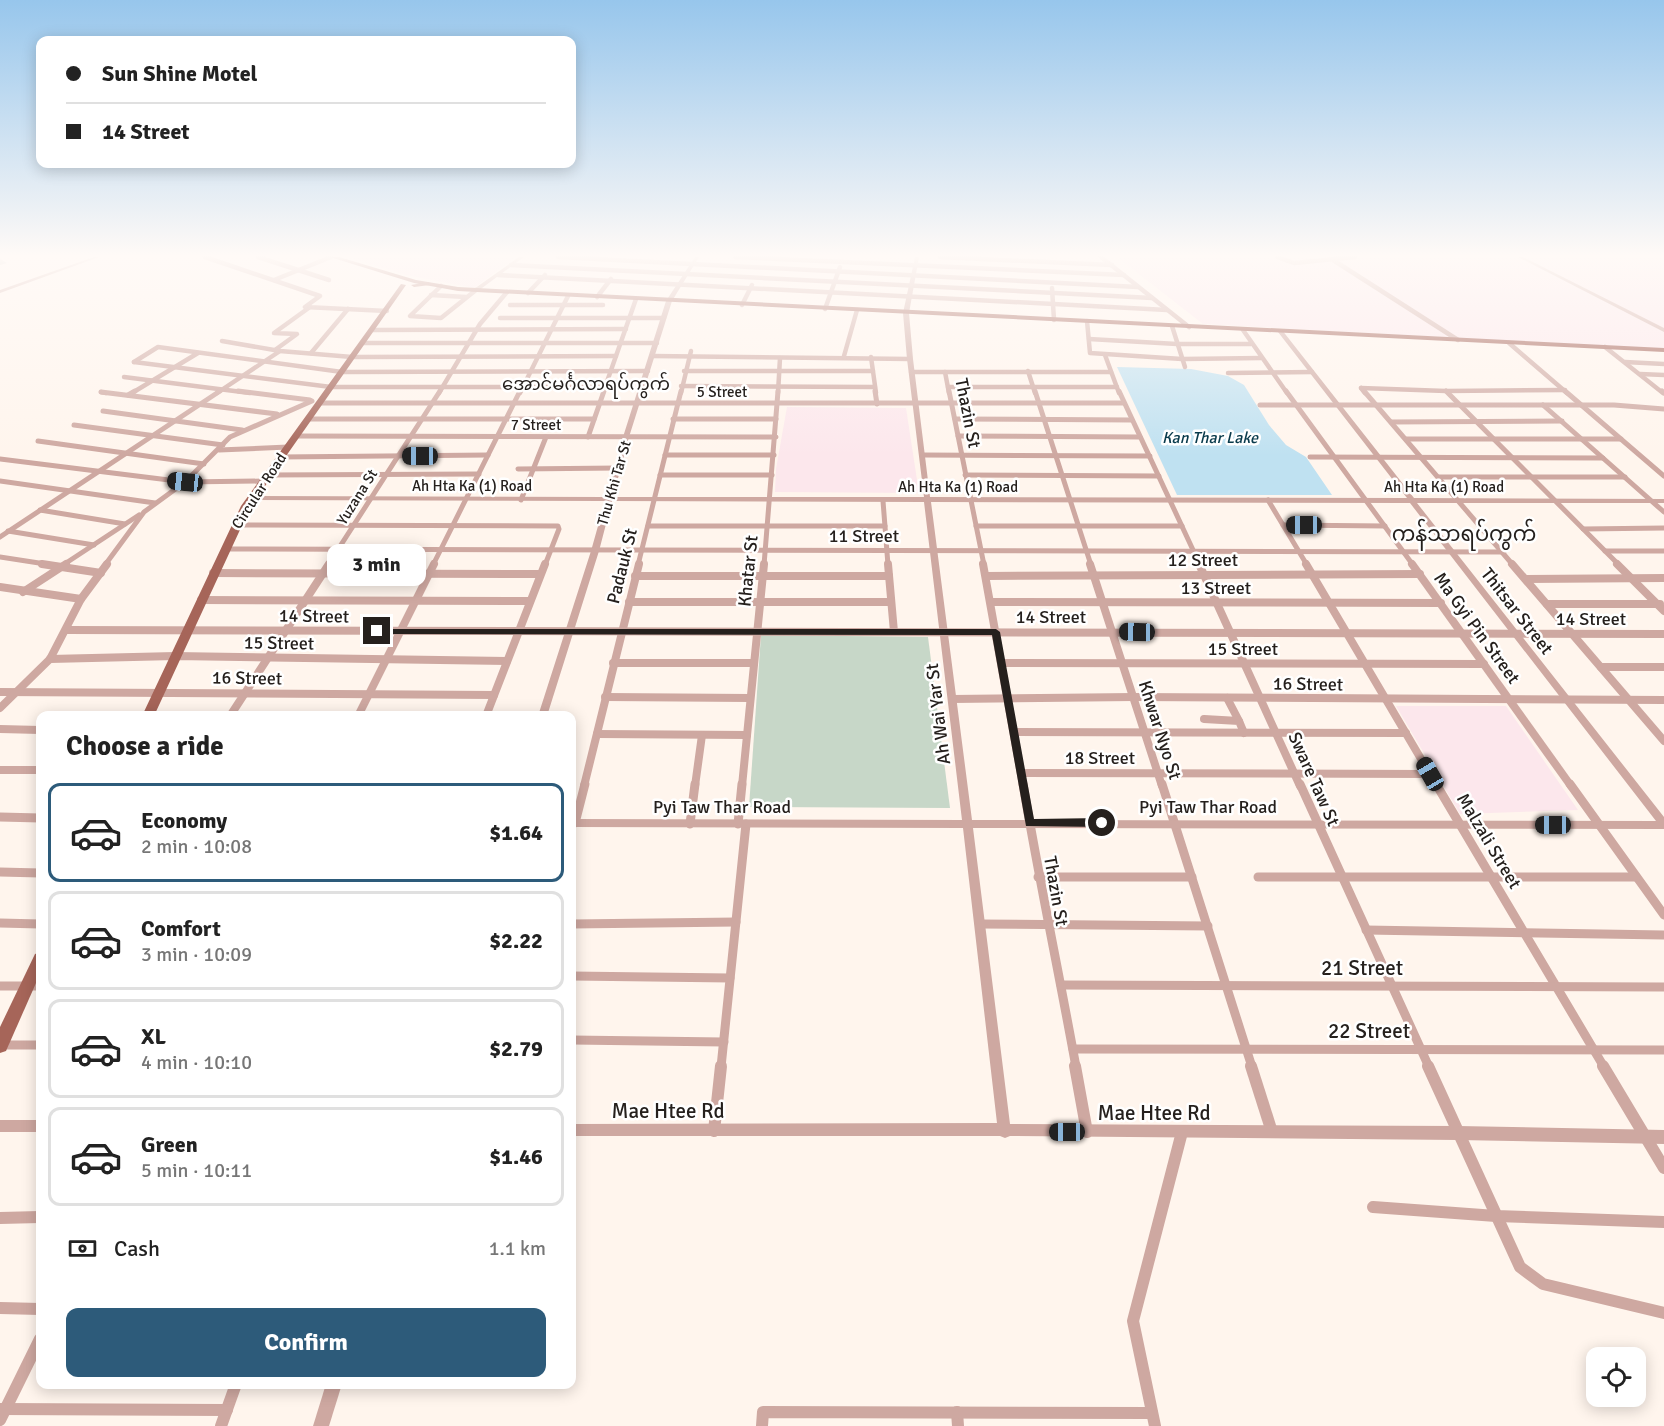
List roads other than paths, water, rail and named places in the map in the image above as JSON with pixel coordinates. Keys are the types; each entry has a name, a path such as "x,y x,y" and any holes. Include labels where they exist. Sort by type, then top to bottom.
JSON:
{"highway":[{"path":"1124,324 1664,350"}],"main road":[{"name":"Circular Road","path":"150,711 236,525 318,401 378,324"},
{"path":"0,1045 34,986"}],"street":[{"path":"0,537 264,362 297,334 274,333 288,324"},
{"path":"311,353 336,324"},
{"name":"Yuzana St","path":"233,711 433,403 481,324"},
{"path":"360,711 554,324"},
{"path":"607,330 610,324"},
{"path":"588,437 628,324"},
{"name":"Thu Khi Tar St","path":"544,711 595,551 626,437 662,324"},
{"path":"844,356 853,324"},
{"name":"Ah Wai Yar St","path":"907,324 1005,1132"},
{"path":"1087,324 1090,353 1182,359 1262,358"},
{"path":"1185,324 1189,327"},
{"path":"1432,324 1458,340"},
{"path":"1172,326 1185,367"},
{"path":"373,330 626,330"},
{"name":"Ma Gyi Pin Street","path":"1243,330 1664,915"},
{"name":"Thitsar Street","path":"1280,331 1664,824"},
{"path":"1089,339 1177,344 1251,344"},
{"path":"222,341 278,351 352,357 616,356"},
{"path":"363,343 657,343"},
{"path":"1509,343 1664,476"},
{"path":"607,387 331,387 134,362 158,347 342,372 648,371"},
{"path":"1605,347 1664,393"},
{"path":"128,395 198,353"},
{"path":"652,356 689,354 780,358 844,356 910,359"},
{"name":"Padauk St","path":"576,812 655,500 689,354"},
{"name":"Sware Taw St","path":"1105,355 1123,403 1194,551 1520,1266 1544,1284 1664,1313"},
{"path":"871,357 877,404"},
{"name":"Khatar St","path":"714,1131 736,922 747,735 776,436 780,358"},
{"path":"1623,362 1664,364"},
{"path":"684,371 873,371"},
{"name":"Khwar Nyo St","path":"1028,371 1208,926 1272,1132"},
{"path":"911,372 1111,372"},
{"name":"Thazin St","path":"945,372 991,602 1022,772 1038,877 1061,985 1087,1132"},
{"path":"1228,373 1312,372"},
{"path":"1639,374 1664,375"},
{"path":"124,377 318,401"},
{"path":"681,386 875,387"},
{"path":"948,387 1117,387"},
{"path":"1655,387 1664,387"},
{"path":"1565,390 1446,391 1361,388 1663,740"},
{"path":"1446,391 1660,604 1664,611"},
{"path":"101,392 279,414"},
{"path":"23,592 185,482 230,437 279,414 318,401"},
{"name":"5 Street","path":"318,401 637,404 1123,403"},
{"path":"1260,405 1582,405 1664,409"},
{"path":"1543,405 1664,512"},
{"path":"103,411 242,430"},
{"path":"308,419 594,418"},
{"path":"673,419 776,419"},
{"path":"955,419 1132,420"},
{"path":"1391,422 1562,421"},
{"path":"74,425 221,448 288,447"},
{"name":"7 Street","path":"296,436 776,436"},
{"path":"958,436 1140,437"},
{"path":"521,500 546,437"},
{"path":"1406,439 1621,439"},
{"path":"38,441 204,464"},
{"path":"280,457 488,455"},
{"path":"665,455 774,455"},
{"path":"922,455 1150,456"},
{"path":"1310,457 1603,458"},
{"path":"0,459 185,482 386,474 479,474"},
{"path":"518,469 618,468"},
{"path":"660,475 772,475"},
{"path":"965,475 1159,476"},
{"path":"1439,477 1625,477"},
{"path":"0,481 155,503"},
{"name":"Ah Hta Ka (1) Road","path":"252,498 1664,501"},
{"name":"Malzali Street","path":"1268,500 1664,1167"},
{"path":"883,501 894,632"},
{"path":"40,510 125,524"},
{"path":"0,708 50,659 81,599 144,512"},
{"path":"236,525 558,526 559,529 488,711"},
{"path":"648,525 885,526"},
{"path":"1283,525 1385,526"},
{"path":"976,526 1182,526"},
{"path":"1583,529 1664,528"},
{"path":"8,531 94,545"},
{"name":"11 Street","path":"225,549 1504,552"},
{"path":"1605,551 1664,551"},
{"path":"0,557 100,573"},
{"path":"213,573 540,574"},
{"name":"12 Street","path":"986,576 1420,574"},
{"path":"635,576 889,576"},
{"path":"1526,579 1664,578"},
{"path":"0,588 81,599"},
{"path":"201,600 530,601"},
{"path":"629,602 891,602"},
{"name":"13 Street","path":"991,602 1441,603"},
{"path":"1547,604 1660,604"},
{"name":"14 Street","path":"66,630 1664,634"},
{"name":"15 Street","path":"50,659 175,656 507,660"},
{"path":"614,663 754,663"},
{"name":"15 Street","path":"1002,663 1484,664"},
{"path":"1601,667 1664,667"},
{"name":"16 Street","path":"0,692 494,695"},
{"path":"605,697 750,698"},
{"name":"16 Street","path":"952,699 1134,697 1664,700"},
{"path":"1227,698 1244,733"},
{"path":"1204,719 1239,722"},
{"path":"0,729 36,730"},
{"path":"1014,732 1406,733"},
{"path":"597,734 747,735"},
{"path":"690,824 702,735"},
{"path":"0,770 36,770"},
{"name":"18 Street","path":"1022,772 1430,774"},
{"path":"0,817 36,818"},
{"name":"Pyi Taw Thar Road","path":"576,823 1664,824"},
{"path":"0,872 36,873"},
{"path":"1258,877 1636,876"},
{"path":"1038,877 1192,877"},
{"path":"576,924 736,922"},
{"path":"0,923 36,924"},
{"path":"980,924 1208,926"},
{"path":"1366,930 1664,935"},
{"path":"576,976 730,978"},
{"name":"21 Street","path":"1061,985 1664,987"},
{"path":"0,986 34,986"},
{"path":"576,1040 724,1042"},
{"path":"0,1045 36,1046"},
{"name":"22 Street","path":"1073,1048 1664,1050"},
{"path":"0,1126 36,1126"},
{"name":"Mae Htee Rd","path":"576,1131 860,1129 1005,1132 1458,1133 1664,1137"},
{"path":"762,1426 763,1412 957,1412 1154,1420 1133,1322 1182,1132"},
{"path":"1373,1207 1496,1216 1664,1222"},
{"path":"0,1218 36,1217"},
{"path":"0,1308 36,1309"},
{"path":"36,1347 2,1413 227,1410"},
{"path":"221,1426 234,1389"},
{"path":"321,1426 332,1389"},
{"path":"957,1412 958,1426"}],"water":[{"name":"Kan Thar Lake","path":"1117,367 1191,369 1228,376 1244,385 1269,425 1286,445 1306,457 1332,495 1177,495"}],"district":[{"name":"အောင်မင်္ဂလာရပ်ကွက်","path":"586,384"},
{"name":"ကန်သာရပ်ကွက်","path":"1464,534"}]}
